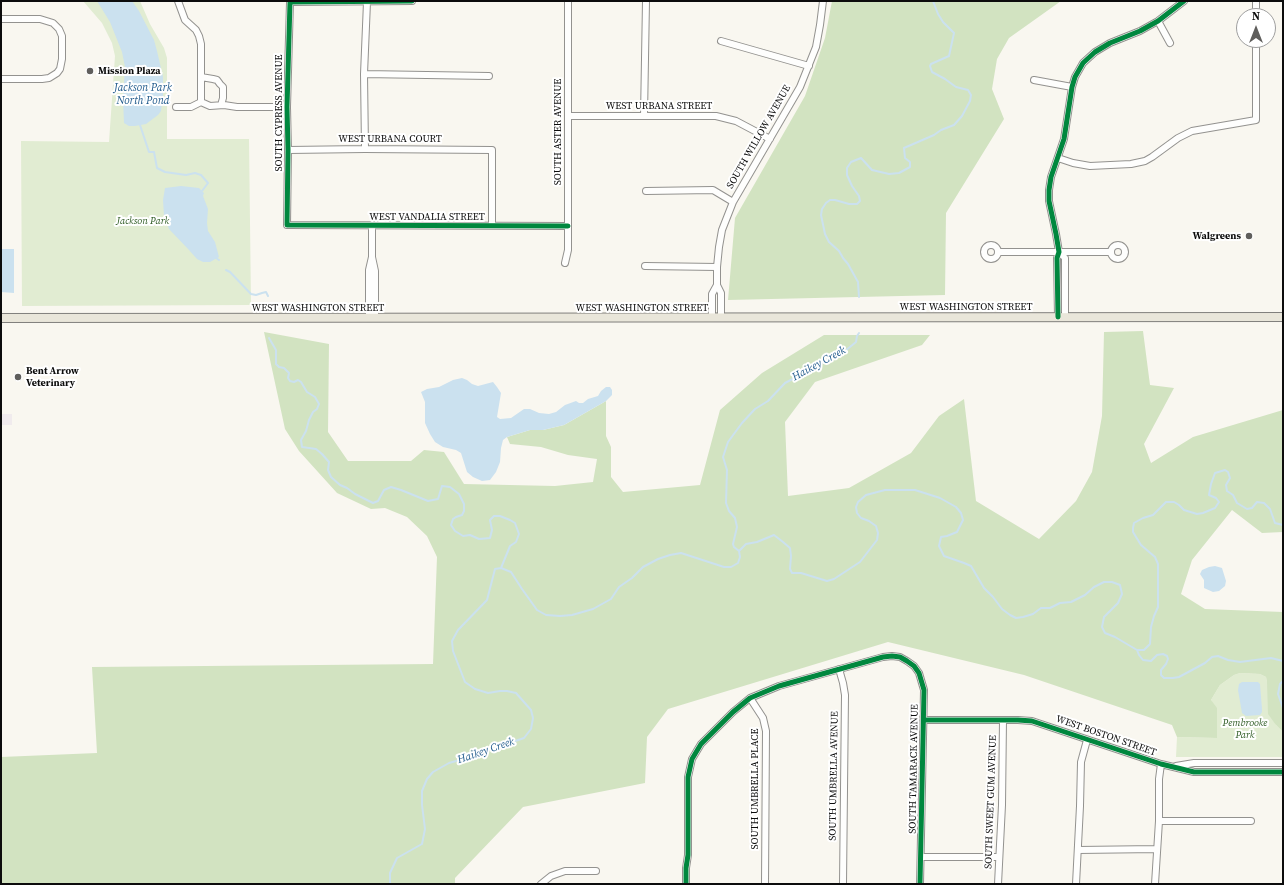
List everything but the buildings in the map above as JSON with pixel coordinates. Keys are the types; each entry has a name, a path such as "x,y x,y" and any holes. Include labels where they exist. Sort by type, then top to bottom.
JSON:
{"main road":[{"name":"WEST WASHINGTON STREET","path":"1,318 1283,317"}],"street":[{"path":"178,1 185,20 196,30 201,44 201,102"},
{"path":"290,2 412,1"},
{"name":"SOUTH ASTER AVENUE","path":"565,263 568,250 568,1"},
{"path":"644,116 646,1"},
{"name":"SOUTH WILLOW AVENUE","path":"721,318 721,293 717,285 717,267 722,230 733,202 800,87 816,47 823,1"},
{"path":"1061,317 1057,258 1059,252 1049,198 1050,182 1067,128 1072,88 1079,70 1083,63 1094,52 1110,43 1158,22 1184,1"},
{"name":"SOUTH CYPRESS AVENUE","path":"287,225 287,107 290,2"},
{"path":"365,149 364,74 367,2"},
{"path":"1,20 40,19 53,22 59,28 62,36 62,59 60,69 49,78 1,79"},
{"path":"1158,22 1170,42"},
{"path":"721,41 809,66"},
{"path":"1058,158 1073,163 1090,166 1131,164 1145,161 1178,138 1192,131 1256,120 1256,48"},
{"path":"364,74 489,76"},
{"path":"201,77 213,78 217,80 222,87 222,105"},
{"path":"1034,80 1072,88"},
{"path":"201,102 210,106 287,107"},
{"path":"176,107 191,107 201,102"},
{"name":"WEST URBANA STREET","path":"568,116 716,116 736,121 770,139"},
{"name":"WEST URBANA COURT","path":"288,150 492,150 492,225"},
{"path":"646,190 713,190 733,202"},
{"name":"WEST VANDALIA STREET","path":"287,225 568,226"},
{"path":"372,226 372,257 369,270 372,317"},
{"path":"998,252 1111,252"},
{"path":"646,266 717,267"},
{"name":"SOUTH WILLOW AVENUE","path":"712,318 712,294 717,285"},
{"name":"SOUTH TAMARACK AVENUE","path":"839,669 883,657 900,657 914,666 922,680 924,690 924,720 920,884"},
{"path":"686,884 688,855 688,777 691,763 696,751 733,712 750,698 780,686 839,669"},
{"name":"SOUTH UMBRELLA AVENUE","path":"839,669 845,695 842,884"},
{"name":"SOUTH UMBRELLA PLACE","path":"750,698 763,718 766,732 765,884"},
{"name":"WEST BOSTON STREET","path":"924,720 1032,721 1161,764 1194,772 1283,772"},
{"name":"SOUTH SWEET GUM AVENUE","path":"998,884 1002,805 1003,720"},
{"path":"1076,884 1081,762 1087,740"},
{"name":"WEST BOSTON STREET","path":"1172,766 1194,763 1283,763"},
{"path":"1154,884 1159,821 1159,779 1161,764"},
{"path":"1159,821 1251,820"},
{"path":"1078,850 1157,849"},
{"path":"921,857 999,857"},
{"path":"541,884 551,876 565,872 596,871"}],"shaded area":[{"path":"1,414 12,414 12,425 1,425"}],"green space":[{"name":"Jackson Park","path":"83,1 140,1 150,24 164,48 167,58 167,139 249,139 251,305 22,306 21,141 109,142 115,56 112,43 102,23"},
{"path":"832,1 1061,1 1009,38 997,59 992,89 1004,119 946,213 945,295 728,300 735,218 805,96 825,38"},
{"path":"1143,331 1150,385 1174,388 1144,444 1151,463 1193,437 1283,410 1283,532 1262,533 1232,510 1192,560 1181,594 1205,609 1283,612 1283,732 1268,714 1266,677 1260,674 1240,673 1234,675 1220,685 1211,700 1217,708 1217,738 1177,737 1172,725 1024,675 888,642 668,709 647,737 645,783 523,807 455,878 455,884 1,884 1,757 97,753 92,667 433,664 437,557 427,536 407,517 385,508 371,509 337,493 299,451 285,429 264,332 329,344 328,432 348,461 411,461 424,450 444,452 464,484 555,486 593,482 597,459 568,455 541,447 510,444 507,437 530,430 543,430 564,425 606,401 606,436 611,447 611,477 623,492 700,485 720,410 762,373 824,335 930,335 922,345 815,382 785,422 788,496 849,488 911,453 939,416 964,399 976,501 1039,539 1076,501 1092,472 1102,416 1104,332"},
{"name":"Pembrooke Park","path":"1240,673 1260,674 1266,677 1276,725 1283,732 1283,757 1176,757 1177,737 1217,738 1211,700 1220,685 1234,675"}],"water":[{"name":"Jackson Park North Pond","path":"97,1 132,1 154,40 163,77 163,96 161,111 146,124 129,126 124,123 123,99 125,67 122,52 110,22"},
{"path":"181,186 199,188 204,193 203,196 208,209 208,231 215,242 219,257 210,262 203,262 197,259 169,229 164,216 163,200 165,188"},
{"path":"1,249 14,249 14,293 1,292"},
{"path":"462,378 478,386 493,382 501,393 497,417 500,419 511,418 524,409 549,414 556,412 565,405 576,401 583,403 588,399 598,396 606,387 610,387 612,390 612,395 606,401 564,425 543,430 530,430 507,437 503,440 500,462 496,472 490,480 482,481 473,477 467,472 461,453 456,450 443,447 435,442 425,423 425,402 421,392"},
{"path":"1215,566 1222,568 1226,581 1225,586 1219,591 1213,592 1204,588 1204,580 1200,574 1202,570"},
{"path":"1242,682 1258,682 1260,684 1262,712 1260,715 1246,716 1242,713 1238,690 1239,684"}],"waterway":[{"name":"Haikey Creek","path":"859,297 858,282 848,264 839,251 829,242 825,234 821,215 822,209 830,200 849,204 857,204 860,201 859,196 847,175 847,168 851,162 861,158 872,170 889,174 899,173 910,167 910,162 905,158 904,148 954,125 962,116 970,101 971,95 968,90 956,87 932,72 930,66 931,64 949,56 954,33 943,22 933,1"},
{"name":"Haikey Creek","path":"140,125 149,152 154,152 157,168 165,172 186,175 195,173 201,175 208,183 202,191"},
{"name":"Haikey Creek","path":"226,270 230,272 251,294 256,295 266,292 268,296"},
{"name":"Haikey Creek","path":"390,884 390,873 397,858 422,844 425,829 422,791 427,779 433,772 449,763 524,738 531,729 533,718 531,710 516,693 507,691 488,693 475,689 465,682 453,651 452,641 458,630 487,600 495,569 501,568 511,572 537,610 546,615 560,616 572,615 593,609 611,599 619,587 632,578 643,567 658,559 670,555 681,553 724,567 731,567 738,563 740,557 739,551 733,544 737,527 735,518 729,511 726,503 727,470 723,457 728,442 755,409 768,401 785,383 845,351 856,342 859,333"},
{"name":"Haikey Creek","path":"269,338 276,350 276,364 279,367 284,368 289,373 288,378 290,381 294,382 298,380 301,382 307,392 315,397 319,404 317,409 313,412 301,440 302,447 316,449 322,454 329,462 328,470 331,477 340,485 373,503 378,501 384,490 391,487 428,501 438,499 442,486 450,487 459,494 464,504 464,511 462,515 453,519 451,525 455,531 463,536 470,535 479,539 490,538 492,530 490,520 494,516 500,516 515,523 519,534 516,542 510,546 501,568"},
{"path":"739,551 746,544 757,542 774,535 790,548 790,569 792,573 801,573 827,581 834,579 860,562 877,540 878,533 876,526 861,518 857,513 856,507 858,502 866,495 885,490 915,490 940,498 956,507 961,513 963,520 957,532 941,537 939,546 944,556 971,566 984,588 1002,609 1010,615 1016,618 1023,617 1033,614 1041,608 1050,608 1060,603 1071,602 1085,595 1094,587 1104,582 1112,582 1120,585 1122,594 1118,603 1104,617 1102,627 1105,633 1137,650 1144,650 1150,644 1151,627 1158,607 1158,564 1155,557 1141,545 1133,532 1134,523 1153,515 1166,502 1174,502 1184,510 1197,514 1215,508 1219,502 1216,498 1209,495 1211,484 1215,473 1225,470 1228,472 1230,478 1226,485 1227,491 1233,495 1237,503 1247,509 1252,508 1257,502 1264,503 1270,509 1275,523 1283,525"},
{"path":"1137,650 1143,660 1151,661 1157,655 1163,654 1167,656 1168,659 1166,664 1161,670 1161,675 1164,678 1179,677 1205,663 1212,657 1218,656 1228,660 1240,662 1271,658 1283,661"},
{"path":"1283,681 1280,684 1278,694 1283,708"}],"cycle path":[{"path":"412,1 290,2 287,107 287,225 568,226"},
{"path":"1058,317 1057,258 1059,252 1049,201 1049,190 1051,177 1064,139 1072,87 1075,77 1083,63 1095,52 1110,43 1140,31 1158,21 1184,1"},
{"path":"686,884 688,855 688,777 692,759 701,744 733,712 750,698 779,686 883,657 892,656 900,657 914,666 919,673 924,690 920,884"},
{"path":"924,720 1032,721 1161,764 1194,772 1283,772"}],"place":[{"name":"Mission Plaza","path":"90,71"},
{"name":"Walgreens","path":"1249,236"},
{"name":"Bent Arrow Veterinary","path":"18,377"}]}
